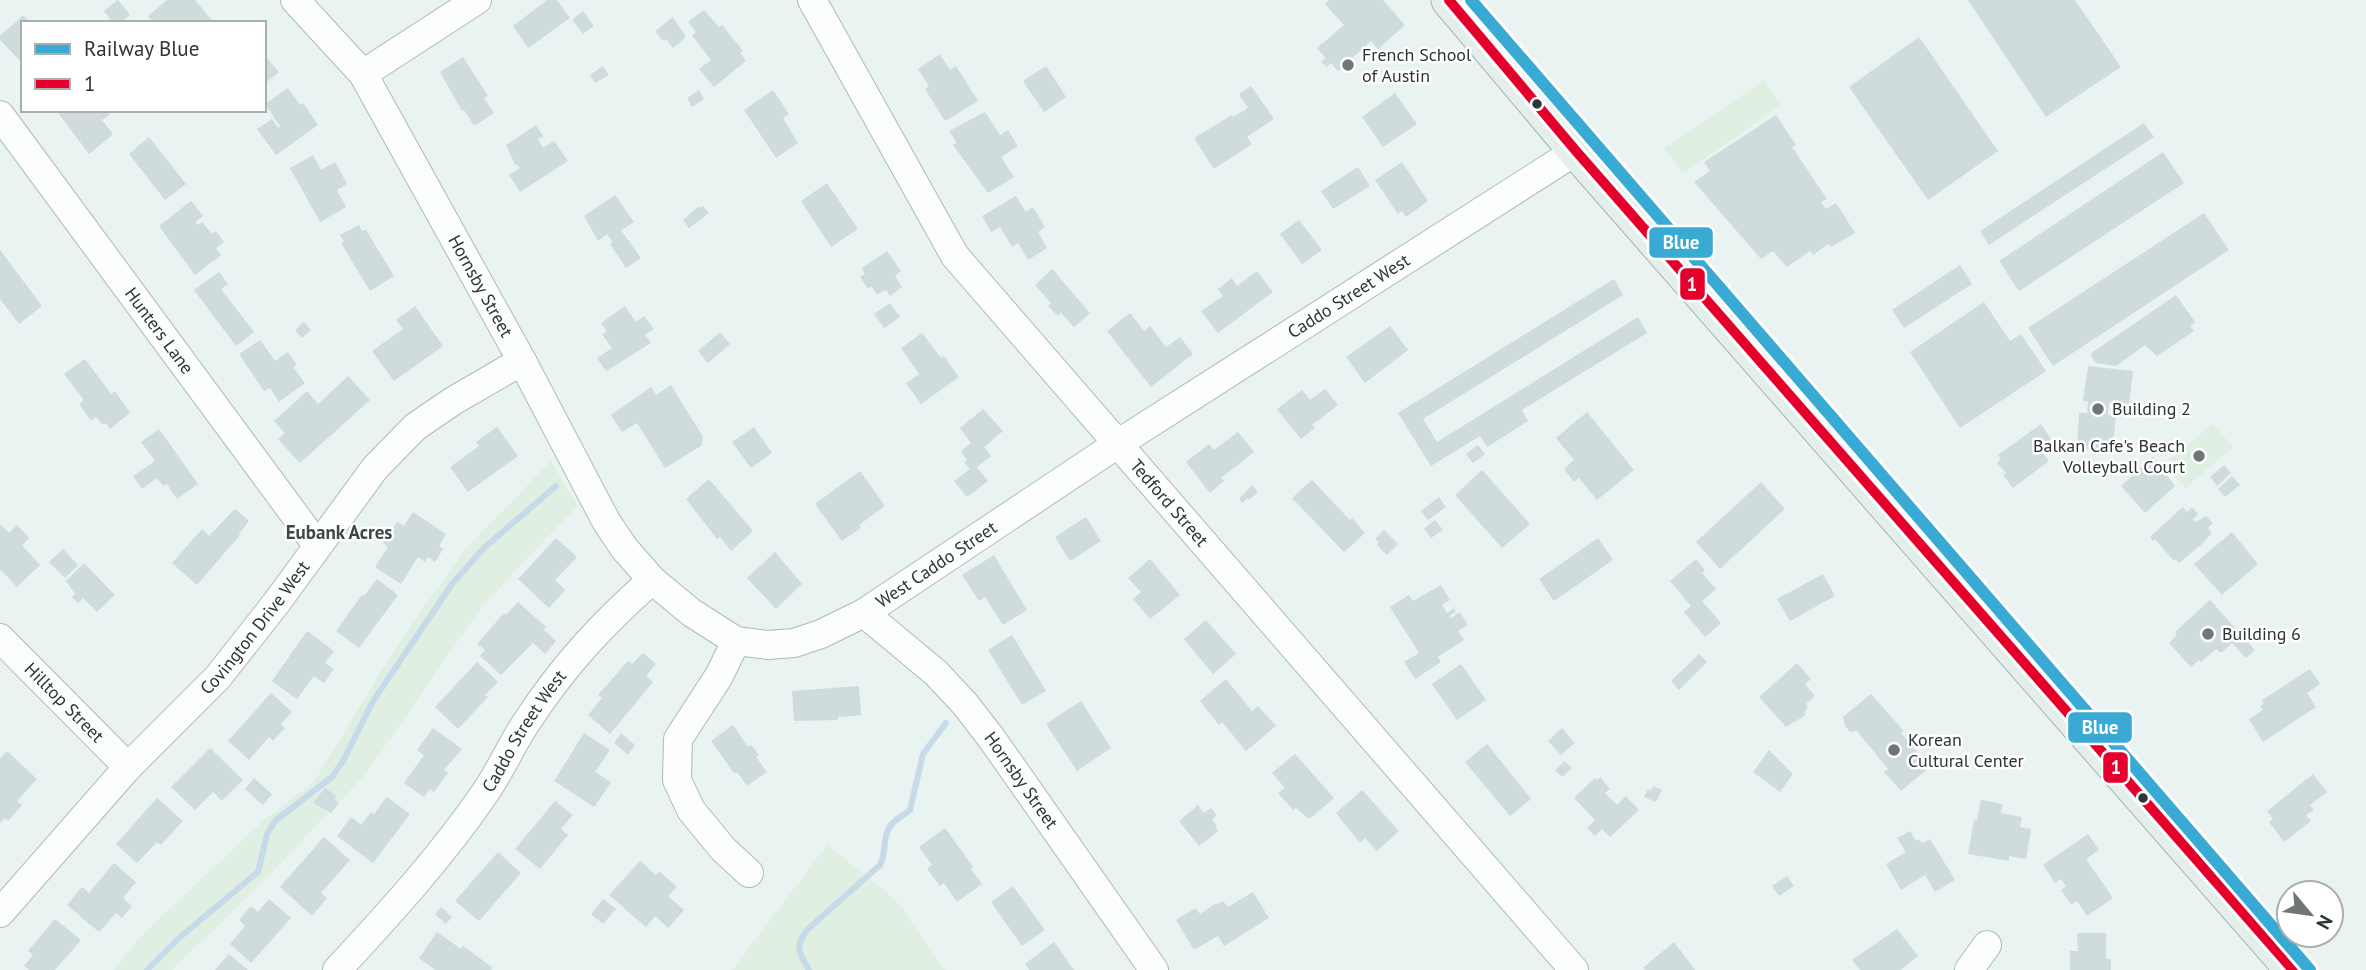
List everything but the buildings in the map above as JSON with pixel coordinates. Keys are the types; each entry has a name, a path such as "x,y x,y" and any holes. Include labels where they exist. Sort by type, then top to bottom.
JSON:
{"main road":[{"path":"1449,0 1576,151 2293,970"}],"street":[{"name":"Hornsby Street","path":"295,0 363,74 522,361 606,521 624,548 652,580"},
{"path":"363,74 477,0"},
{"name":"Tedford Street","path":"812,0 955,256 1574,970"},
{"name":"Hunters Lane","path":"1,119 317,545"},
{"name":"Caddo Street West","path":"1119,443 1576,151"},
{"name":"Covington Drive West","path":"0,913 128,768 218,677 277,602 375,468 415,427 453,401 522,361"},
{"name":"West Caddo Street","path":"736,641 768,645 794,643 821,634 864,612 1119,443"},
{"path":"652,580 692,613 736,641 719,676 678,738 677,780 691,810 723,849 749,873"},
{"name":"Caddo Street West","path":"337,970 436,861 486,791 527,721 570,661 612,615 652,580"},
{"name":"Hornsby Street","path":"864,612 936,673 965,704 1154,970"},
{"name":"Hilltop Street","path":"0,638 128,768"},
{"path":"1969,970 1987,945"}],"green space":[{"path":"1764,80 1781,105 1682,174 1664,148"},
{"name":"Balkan Cafe's Beach Volleyball Court","path":"2213,424 2233,447 2185,488 2165,464"},
{"path":"551,461 577,506 480,609 365,775 260,885 172,970 114,970 139,938 264,820 314,782 399,642 464,551"},
{"path":"827,845 895,899 945,970 732,970"}],"waterway":[{"path":"147,970 179,938 258,872 267,834 276,820 332,777 373,701 452,584 484,548 556,486"},
{"path":"809,970 799,950 800,941 807,930 880,865 886,834 894,821 910,810 923,754 946,723"}],"rail line":[{"name":"Blue","path":"1471,0 2310,970"}],"transit line":[{"name":"1","path":"1449,0 1576,151 2293,970"}],"place":[{"name":"French School of Austin","path":"1348,65"},
{"name":"Building 2","path":"2098,409"},
{"name":"Balkan Cafe's Beach Volleyball Court","path":"2199,456"},
{"name":"Building 6","path":"2208,634"},
{"name":"Korean Cultural Center","path":"1894,750"}],"district":[{"name":"Eubank Acres","path":"339,532"}]}
